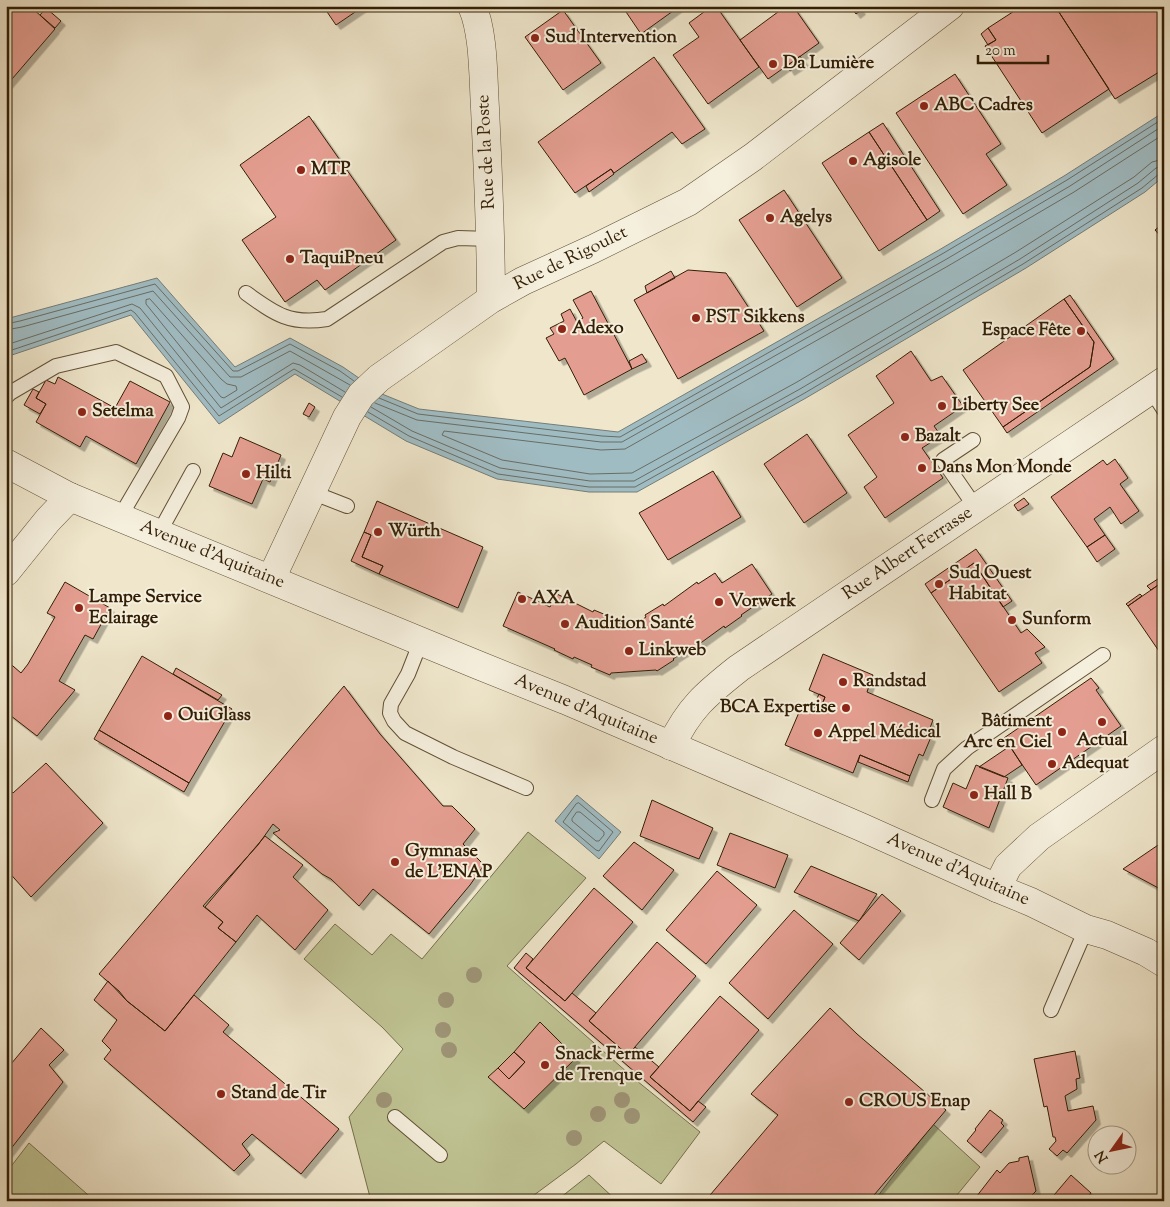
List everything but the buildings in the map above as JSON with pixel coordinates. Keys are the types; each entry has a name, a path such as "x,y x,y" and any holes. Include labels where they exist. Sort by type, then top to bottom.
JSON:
{"street":[{"name":"Rue de la Poste","path":"472,6 478,20 483,72 491,239 491,299"},
{"name":"Rue de Rigoulet","path":"271,579 347,417 360,395 379,378 491,299 524,281 688,202 753,157 950,6"},
{"name":"Rue Albert Ferrasse","path":"671,746 681,725 696,705 709,691 738,668 976,508 1159,394"},
{"name":"Avenue d'Aquitaine","path":"6,462 70,496 565,700 861,827 1031,902 1086,929 1115,938 1146,952 1164,963"},
{"path":"6,572 70,496"},
{"path":"997,888 1008,866 1039,837 1164,749"}],"lane":[{"path":"246,293 275,313 310,322 327,319 444,242 458,238 491,239"},
{"path":"6,397 56,366 116,352 166,376 182,407 178,418 120,517"},
{"path":"973,440 943,460 976,508"},
{"path":"159,533 193,471"},
{"path":"311,492 347,506"},
{"path":"420,641 408,674 390,704 390,713 394,721 404,733 453,757 526,788"},
{"path":"932,800 944,769 967,748 1102,655"},
{"path":"1051,1010 1086,929"},
{"path":"395,1117 440,1155"}],"green space":[{"path":"528,832 586,878 507,966 637,1081 700,1132 661,1184 604,1141 526,1201 371,1201 349,1117 403,1049 382,1027 304,959 335,924 372,955 391,934 422,959"},
{"path":"933,1124 980,1167 952,1201 874,1201"},
{"path":"29,1143 95,1201 6,1201 6,1173"},
{"path":"589,1175 617,1201 556,1201"}],"water":[{"path":"1164,112 1164,176 1145,192 1026,268 806,398 637,492 589,492 497,479 406,441 295,374 219,424 131,315 6,357 6,319 157,278 235,367 290,338 343,367 382,394 419,409 618,432 939,250 1064,176"},
{"path":"577,795 621,832 599,859 555,821"}],"place":[{"name":"Sud Intervention","path":"535,38"},
{"name":"Da Lumière","path":"773,64"},
{"name":"ABC Cadres","path":"924,106"},
{"name":"Agisole","path":"853,161"},
{"name":"MTP","path":"301,170"},
{"name":"Agelys","path":"770,218"},
{"name":"TaquiPneu","path":"290,259"},
{"name":"PST Sikkens","path":"696,318"},
{"name":"Adexo","path":"562,329"},
{"name":"Espace Fête","path":"1081,331"},
{"name":"Liberty See","path":"942,406"},
{"name":"Setelma","path":"82,412"},
{"name":"Bazalt","path":"905,437"},
{"name":"Dans Mon Monde","path":"922,468"},
{"name":"Hilti","path":"246,474"},
{"name":"Würth","path":"378,532"},
{"name":"Sud Ouest Habitat","path":"939,584"},
{"name":"AXA","path":"522,599"},
{"name":"Vorwerk","path":"719,602"},
{"name":"Lampe Service Eclairage","path":"79,608"},
{"name":"Sunform","path":"1012,620"},
{"name":"Audition Santé","path":"565,624"},
{"name":"Linkweb","path":"629,651"},
{"name":"Randstad","path":"843,682"},
{"name":"BCA Expertise","path":"846,708"},
{"name":"OuiGlass","path":"168,716"},
{"name":"Actual","path":"1102,722"},
{"name":"Bâtiment Arc en Ciel","path":"1062,732"},
{"name":"Appel Médical","path":"818,733"},
{"name":"Adequat","path":"1052,764"},
{"name":"Hall B","path":"974,795"},
{"name":"Gymnase de L'ENAP","path":"395,862"},
{"name":"Snack Ferme de Trenque","path":"545,1065"},
{"name":"Stand de Tir","path":"221,1094"},
{"name":"CROUS Enap","path":"849,1102"}]}
